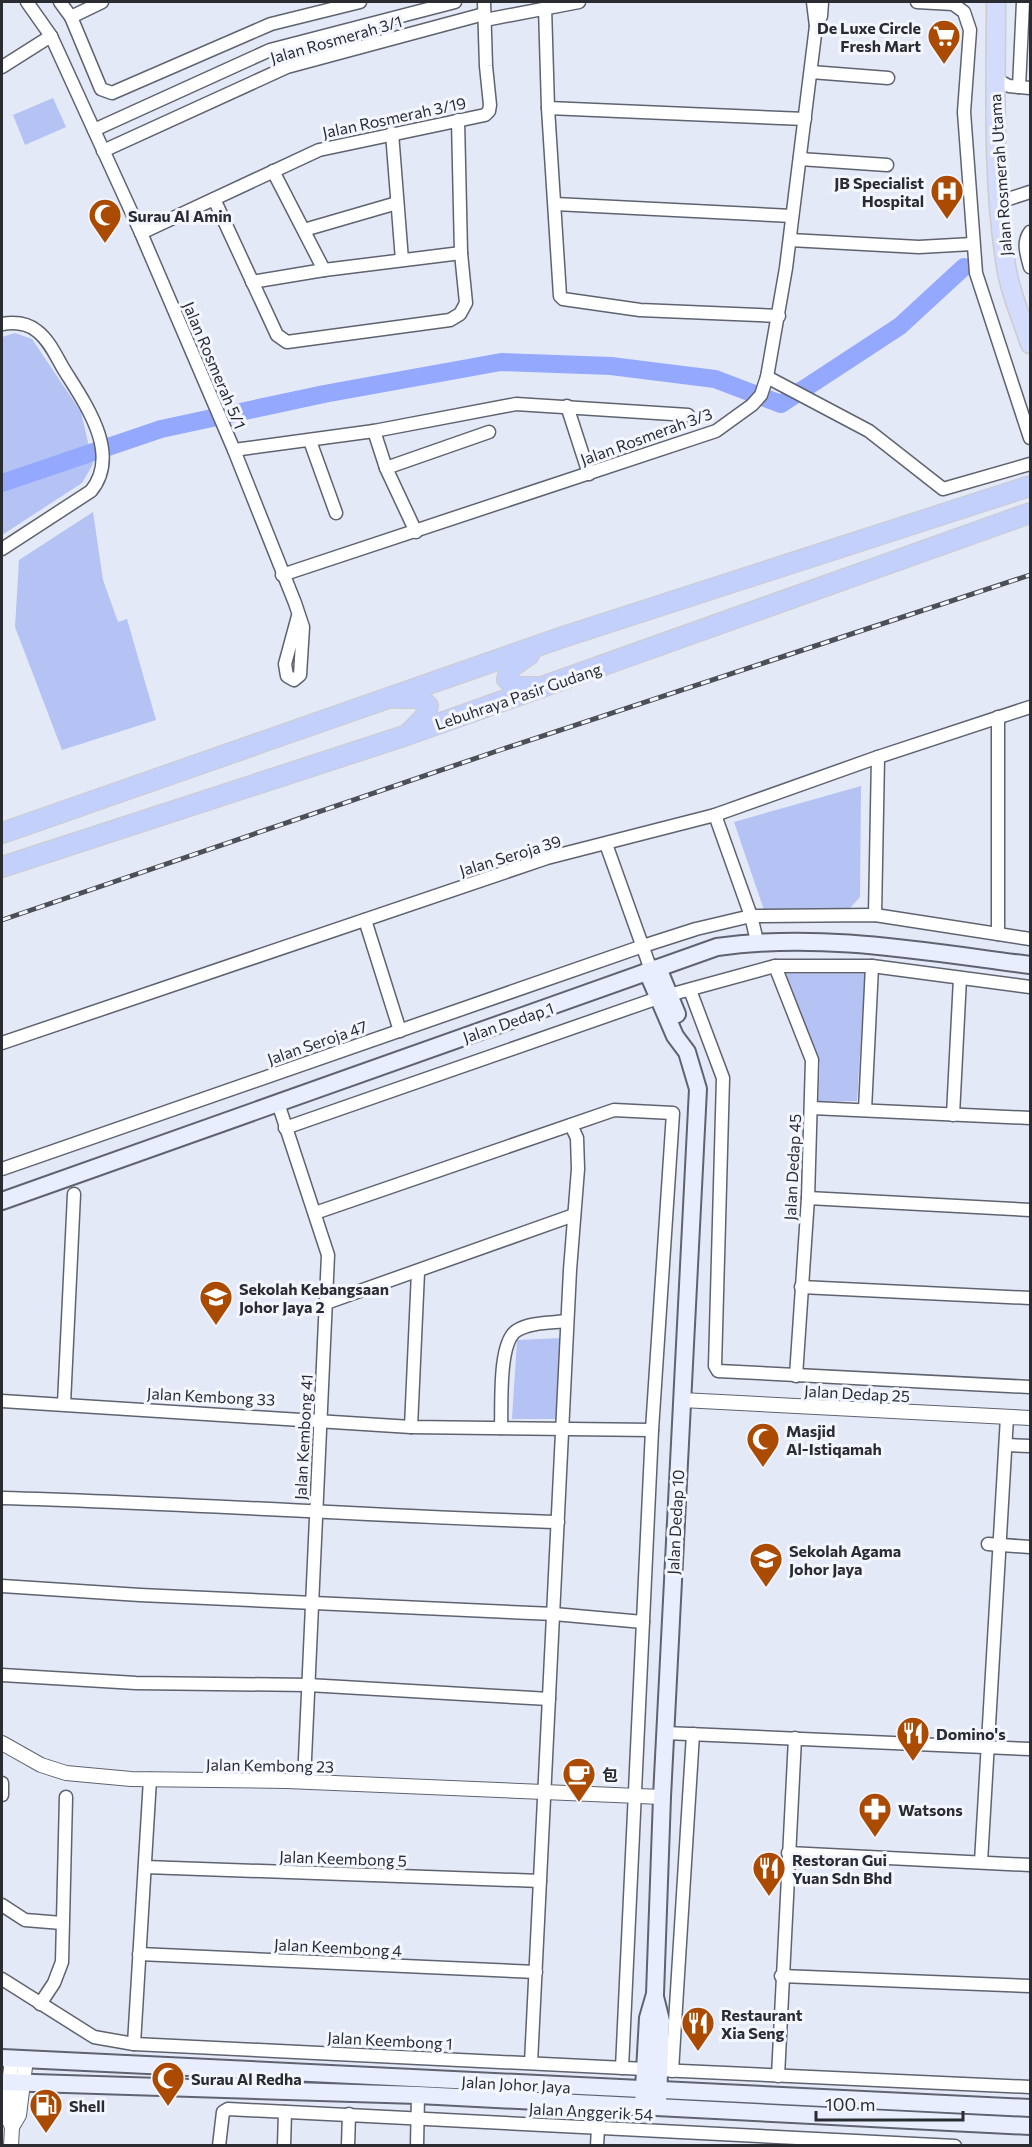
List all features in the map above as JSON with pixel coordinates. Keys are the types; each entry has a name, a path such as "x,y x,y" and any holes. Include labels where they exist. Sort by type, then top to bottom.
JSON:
{"highway":[{"path":"2,833 563,637 1030,486"},
{"name":"Lebuhraya Pasir Gudang","path":"2,867 407,735 1030,513"},
{"path":"547,686 516,687 507,680 507,674 516,662 563,637"},
{"path":"384,699 420,698 425,701 428,706 425,717 407,735"}],"main road":[{"path":"982,2 996,23"},
{"name":"Jalan Rosmerah Utama","path":"996,2 995,79 999,202 1006,267 1030,344"},
{"name":"Jalan Dedap 1","path":"2,1201 717,946 757,941 849,942 1030,965"},
{"name":"Jalan Dedap 10","path":"651,2099 659,2070 661,2021 655,1994 662,1797 698,1089 687,1052 684,1031 664,997 652,970"},
{"name":"Jalan Johor Jaya","path":"13,2058 1030,2126"},
{"name":"Jalan Johor Jaya","path":"11,2082 418,2095 1030,2108"}],"street":[{"name":"Jalan Rosmerah 5/1","path":"27,2 51,36 141,233 221,418 298,616"},
{"path":"60,2 71,17 101,89 112,93 272,24 346,3 360,2"},
{"path":"71,17 102,2"},
{"path":"94,130 270,50 455,2"},
{"name":"Jalan Rosmerah 3/1","path":"103,151 287,68 484,12 579,2"},
{"name":"Jalan Rosmerah 3/3","path":"282,575 716,431 756,400 767,377 790,240 816,26 813,2"},
{"name":"Jalan Rosmerah 3/3","path":"816,26 821,16 822,2"},
{"path":"917,2 953,4 964,12 970,30 964,112 976,273 1030,438"},
{"path":"995,79 1025,87 1023,2"},
{"path":"346,3 352,27"},
{"path":"545,7 548,108 560,296 563,299 640,310 779,316"},
{"name":"Jalan Rosmerah 3/19","path":"141,233 319,150 485,115 489,111 484,12"},
{"path":"2,67 51,36"},
{"path":"810,72 888,78"},
{"path":"548,108 805,119"},
{"path":"214,199 277,335 282,339 293,342 456,318 466,303 461,253 458,120"},
{"path":"392,133 402,260"},
{"path":"800,159 887,165"},
{"path":"273,171 324,270"},
{"path":"999,202 1030,192"},
{"path":"304,230 398,203"},
{"path":"555,204 792,216"},
{"path":"1030,232 1026,238 1030,267"},
{"path":"790,240 919,247 972,243"},
{"path":"252,282 324,270 461,253"},
{"path":"2,324 24,324 45,339 93,416 103,463 98,483 91,491 2,549"},
{"path":"767,377 869,431 943,489 1030,464"},
{"path":"234,450 374,431 516,404 688,414"},
{"path":"567,406 589,474"},
{"path":"374,431 386,468 416,532"},
{"path":"386,468 489,432"},
{"path":"310,441 336,513"},
{"name":"Jalan Seroja 39","path":"2,1043 547,858 716,815 878,757 1030,707"},
{"path":"998,717 998,934"},
{"path":"875,915 878,757"},
{"path":"716,815 751,916 757,941"},
{"path":"606,844 652,970"},
{"name":"Jalan Seroja 47","path":"2,1169 643,946 696,929 751,916 875,915 1030,939"},
{"path":"365,920 400,1031"},
{"path":"285,1128 664,997 775,966 872,966 1030,987"},
{"name":"Jalan Dedap 45","path":"775,966 812,1060 808,1198 796,1376"},
{"path":"865,1110 872,966"},
{"path":"953,1115 960,978"},
{"path":"690,990 723,1078 715,1366 718,1371 1030,1387"},
{"name":"Jalan Kembong 41","path":"278,1103 328,1255 304,1781"},
{"path":"812,1108 1030,1118"},
{"path":"315,1213 614,1110 673,1113 652,1430 622,2068"},
{"path":"531,2063 574,1215 577,1137 571,1125"},
{"path":"64,1404 74,1194"},
{"path":"808,1198 1030,1210"},
{"path":"326,1303 574,1215"},
{"path":"411,1427 418,1272"},
{"path":"801,1287 1030,1298"},
{"path":"501,1428 505,1354 510,1339 526,1327 567,1321"},
{"name":"Jalan Dedap 25","path":"682,1400 1030,1418"},
{"name":"Jalan Kembong 33","path":"2,1401 321,1419 411,1427 652,1430"},
{"path":"981,1862 989,1747 994,1545 1007,1417"},
{"path":"1006,1444 1030,1446"},
{"path":"2,1498 146,1502 316,1513 558,1522"},
{"path":"994,1545 1030,1547"},
{"path":"2,1586 141,1595 312,1601 554,1614 643,1623"},
{"path":"2,1675 136,1683 308,1685 549,1699"},
{"path":"666,1733 1030,1749"},
{"path":"659,2070 693,1734"},
{"path":"778,2076 781,1976 795,1738"},
{"name":"Jalan Kembong 23","path":"2,1743 41,1765 66,1773 150,1779 304,1781 662,1797"},
{"path":"134,2044 150,1779"},
{"path":"2,1784 2,1795"},
{"path":"40,2004 60,1970 66,1797"},
{"path":"788,1853 1030,1865"},
{"name":"Jalan Keembong 5","path":"145,1867 540,1881"},
{"path":"2,1905 25,1920 62,1923"},
{"name":"Jalan Keembong 4","path":"139,1954 536,1972"},
{"path":"781,1976 1030,1986"},
{"name":"Jalan Keembong 1","path":"2,1979 94,2037 134,2044 1030,2087"},
{"path":"11,2145 12,2127 19,2115 11,2082 13,2058"},
{"path":"417,2145 418,2095"},
{"name":"Jalan Anggerik 54","path":"219,2145 222,2115 226,2109 598,2128 757,2141 955,2145"},
{"path":"284,2145 285,2112"},
{"path":"348,2145 349,2114"},
{"path":"597,2145 598,2128"}],"shaded area":[{"path":"53,98 66,127 25,145 13,115"},
{"path":"15,333 32,339 81,412 93,464 82,483 2,535 2,337"},
{"path":"93,512 103,580 118,622 127,619 156,720 62,750 15,627 19,560"},
{"path":"861,786 860,897 849,909 764,910 734,822"},
{"path":"786,974 865,974 857,1101 818,1102 820,1063"},
{"path":"561,1338 556,1419 512,1419 517,1340"}],"waterway":[{"path":"2,483 161,429 324,394 501,362 611,366 715,379 781,404 900,326 964,267"}],"railway":[{"path":"2,920 497,751 1030,575"}],"place":[{"name":"De Luxe Circle Fresh Mart","path":"944,65"},
{"name":"JB Specialist Hospital","path":"947,220"},
{"name":"Surau Al Amin","path":"105,244"},
{"name":"Sekolah Kebangsaan Johor Jaya 2","path":"216,1326"},
{"name":"Masjid Al-Istiqamah","path":"763,1468"},
{"name":"Sekolah Agama Johor Jaya","path":"766,1588"},
{"name":"Domino's","path":"913,1762"},
{"name":"包","path":"579,1803"},
{"name":"Watsons","path":"875,1838"},
{"name":"Restoran Gui Yuan Sdn Bhd","path":"769,1897"},
{"name":"Restaurant Xia Seng","path":"698,2052"},
{"name":"Surau Al Redha","path":"168,2107"},
{"name":"Shell","path":"46,2134"}]}
